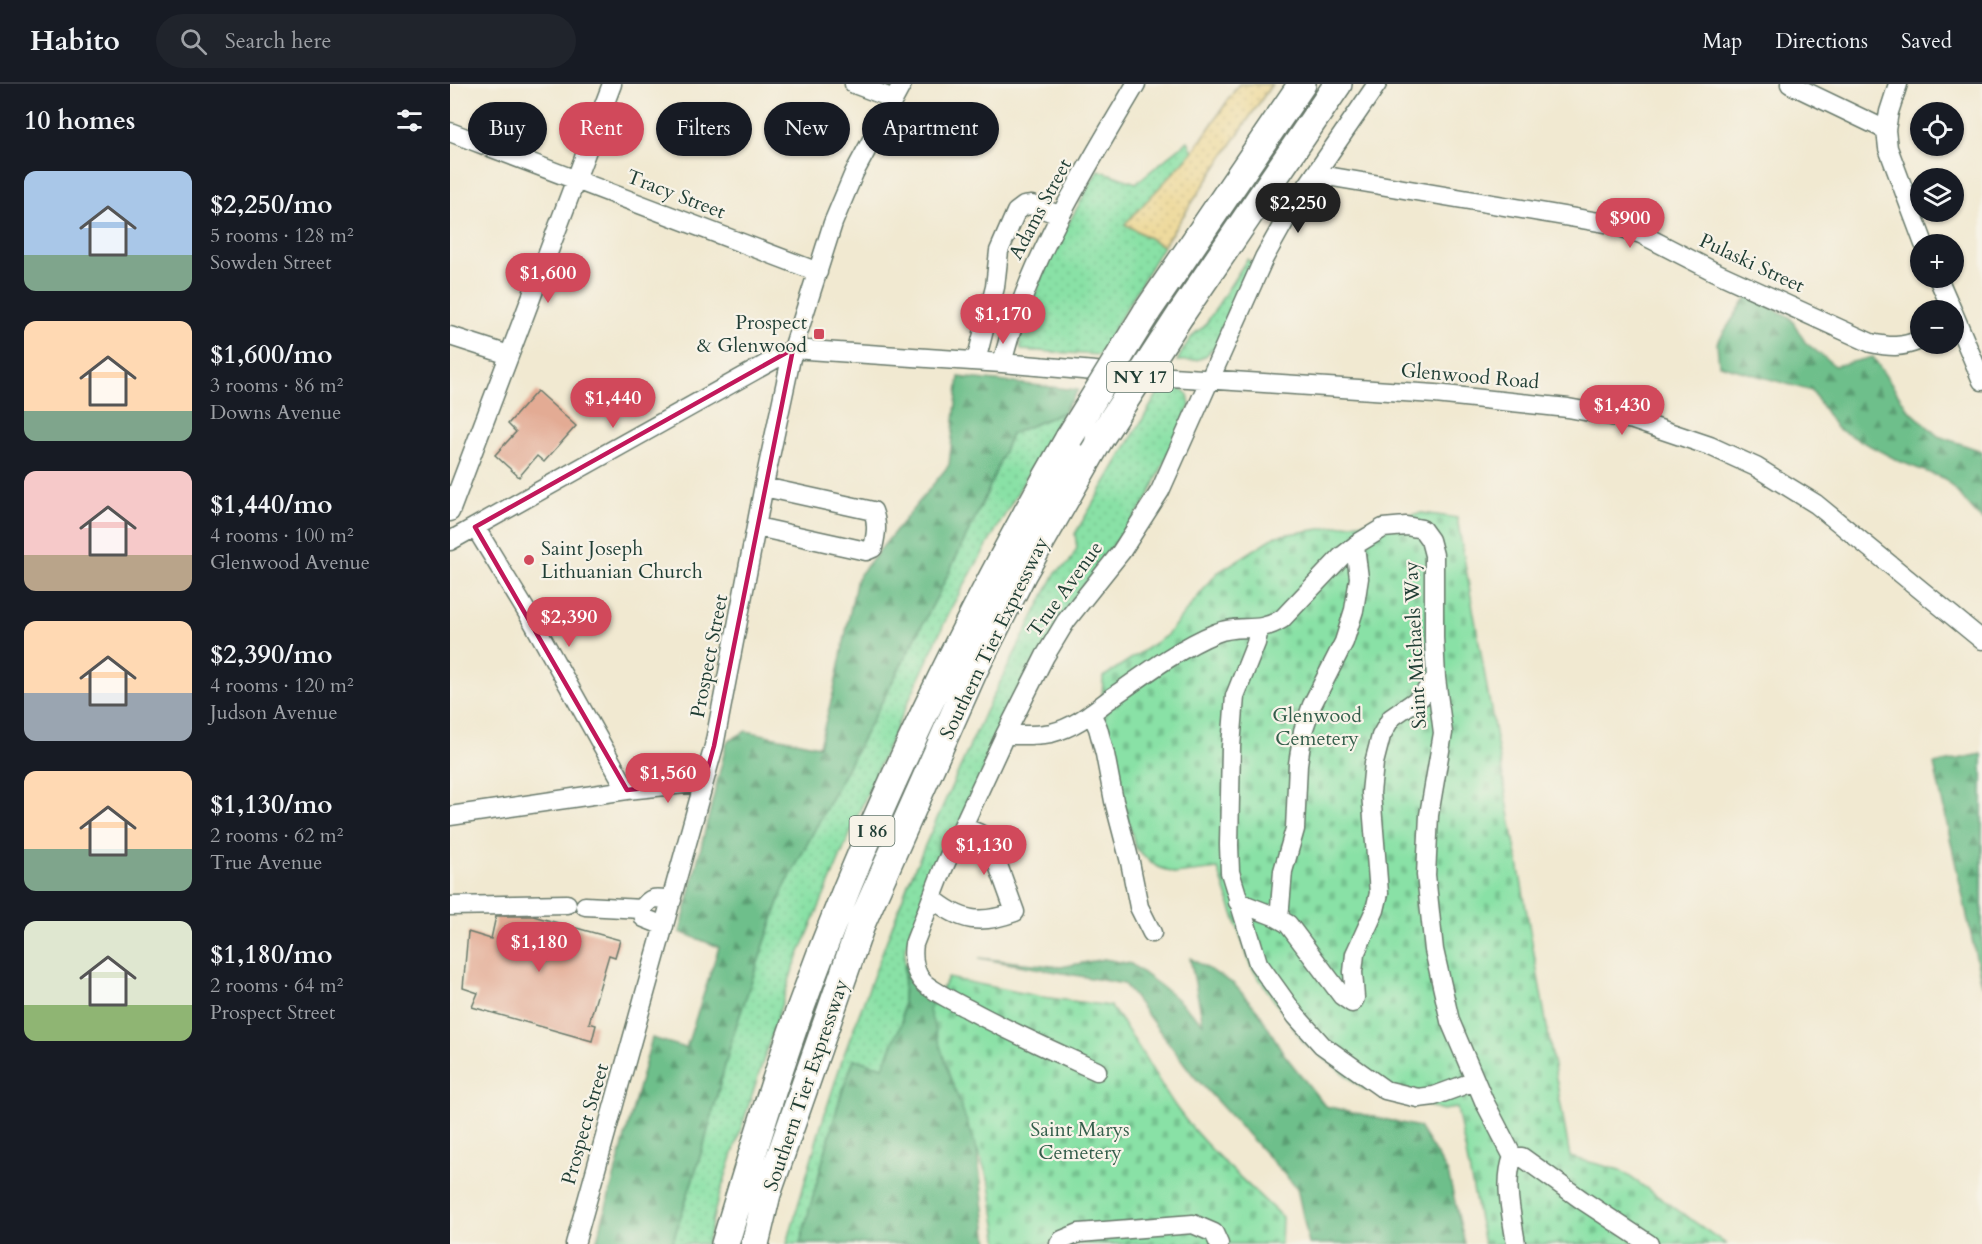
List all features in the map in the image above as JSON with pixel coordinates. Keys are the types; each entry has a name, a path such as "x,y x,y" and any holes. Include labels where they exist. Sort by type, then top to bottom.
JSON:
{"highway":[{"name":"Southern Tier Expressway","path":"725,1244 763,1118 798,1016 843,897 914,733 946,666 1021,522 1069,438 1146,313 1302,84"},
{"name":"Southern Tier Expressway","path":"755,1244 777,1165 862,922 974,670 1023,573 1099,440 1181,314 1338,84"}],"street":[{"path":"450,512 612,84"},
{"path":"854,84 898,92"},
{"name":"Adams Street","path":"1002,363 1012,324 1031,275 1059,215 1136,84"},
{"name":"True Avenue","path":"1097,1071 1004,1028 924,983 916,970 914,944 962,828 1045,656 1061,630 1121,552 1160,491 1264,258 1292,208 1377,84"},
{"path":"1790,84 1886,130"},
{"path":"1898,84 1886,130 1888,148 1920,234"},
{"name":"Prospect Street","path":"575,1244 714,746 764,487 794,349 832,223 854,173 898,92"},
{"name":"Tracy Street","path":"450,132 818,272"},
{"name":"Pulaski Street","path":"1315,174 1611,224 1641,234 1713,271 1870,343 1892,347 1910,344"},
{"path":"976,361 996,278 999,251 1016,212 1024,206 1032,205 1059,215"},
{"path":"450,336 509,355"},
{"path":"1964,340 1982,381"},
{"path":"450,541 794,349"},
{"name":"Glenwood Road","path":"794,349 1435,394 1568,408 1633,420 1699,442 1756,466 1816,504 1982,640"},
{"path":"757,527 866,551 873,548 876,537 876,520 873,511 764,487"},
{"name":"Saint Michaels Way","path":"1005,735 1049,734 1075,725 1136,681 1195,643 1218,632 1236,628 1259,629 1282,619 1341,557 1383,528 1406,525 1422,529 1430,540 1434,555 1436,678 1443,733 1429,814 1426,875 1434,950 1450,1021 1484,1101 1513,1157"},
{"path":"476,527 533,621 627,790"},
{"path":"1279,919 1283,872 1295,829 1303,731 1312,705 1344,642 1354,610 1359,578 1355,546"},
{"path":"1259,629 1256,643 1235,696 1231,747 1230,872 1258,963 1296,1016 1322,1045 1385,1090 1418,1098 1434,1096 1475,1081"},
{"path":"1238,902 1288,924 1342,996 1352,1003 1355,998 1353,972 1355,954 1379,893 1371,793 1374,763 1381,736 1391,718 1421,697 1436,678"},
{"path":"1091,713 1105,754 1139,907 1152,933"},
{"path":"450,816 627,790 704,782"},
{"path":"932,898 946,910 962,918 977,920 1002,917 1015,912 990,843 986,837 977,832 962,828"},
{"path":"664,927 644,918 642,909 651,898 672,900"},
{"path":"450,906 463,908 492,904 576,905 642,909"},
{"path":"1516,1244 1508,1191 1509,1167 1513,1157 1522,1157 1649,1244"},
{"path":"1059,1244 1062,1240 1079,1233 1192,1224 1214,1233 1220,1244"}],"highlighted area":[{"path":"793,349 714,746 704,782 627,790 475,527"}],"green space":[{"path":"1188,141 1193,152 1125,224 1163,246 1099,355 1021,350 1019,338 1046,264 1098,170 1136,183"},
{"path":"1247,259 1254,264 1215,350 1212,349 1197,360 1177,361 1192,337 1204,327"},
{"path":"1748,295 1790,317 1805,342 1835,366 1873,357 1908,409 1938,436 1982,451 1982,520 1945,479 1899,461 1836,428 1812,391 1719,365 1717,343"},
{"path":"959,377 1078,390 1064,412 1011,434 987,493 940,591 783,890 733,1035 705,1141 672,1244 596,1244 652,1038 686,1048 719,947 680,932 727,742 746,731 819,746 834,690 857,578 949,465"},
{"path":"1161,388 1182,389 1188,395 1190,406 1147,500 1071,603 905,948 902,1022 883,1068 854,1059 841,1095 800,1244 787,1244 843,1057 909,881 985,712 1056,572 1069,563 1077,548 1075,534"},
{"path":"1064,412 952,606 878,768 793,969 716,1206 707,1244 672,1244 705,1141 733,1035 783,890 940,591 987,493 1011,434"},
{"name":"Glenwood Cemetery","path":"1422,513 1457,518 1570,1157 1620,1170 1726,1244 1484,1244 1457,1108 1443,1110 1364,1089 1304,1043 1251,967 1218,869 1175,874 1156,866 1136,849 1101,725 1103,677 1166,636 1217,573 1276,536"},
{"path":"1982,754 1982,985 1934,764"},
{"path":"979,958 1061,967 1104,959 1131,964 1170,993 1203,1023 1190,958 1234,984 1258,1011 1284,1054 1325,1106 1419,1127 1448,1173 1465,1244 1309,1244 1297,1188 1193,1075 1124,984"},
{"path":"905,963 919,984 946,1008 974,1124 988,1244 800,1244 840,1098 854,1059 883,1067 902,1022"},
{"name":"Saint Marys Cemetery","path":"948,978 1042,997 1110,1006 1189,1125 1282,1217 1281,1244 999,1244 990,1184 949,1074 929,1010"}],"sand":[{"path":"1239,84 1272,84 1163,246 1125,224 1193,152"}],"building":[{"path":"537,391 576,426 544,462 537,456 519,477 495,455 516,432 508,424"},
{"path":"496,916 533,916 620,940 615,957 609,955 589,1023 596,1025 592,1041 472,1007 478,993 463,988 468,932 491,939"}],"place":[{"name":"Prospect & Glenwood","path":"819,334"},
{"name":"Saint Joseph Lithuanian Church","path":"529,560"}]}
